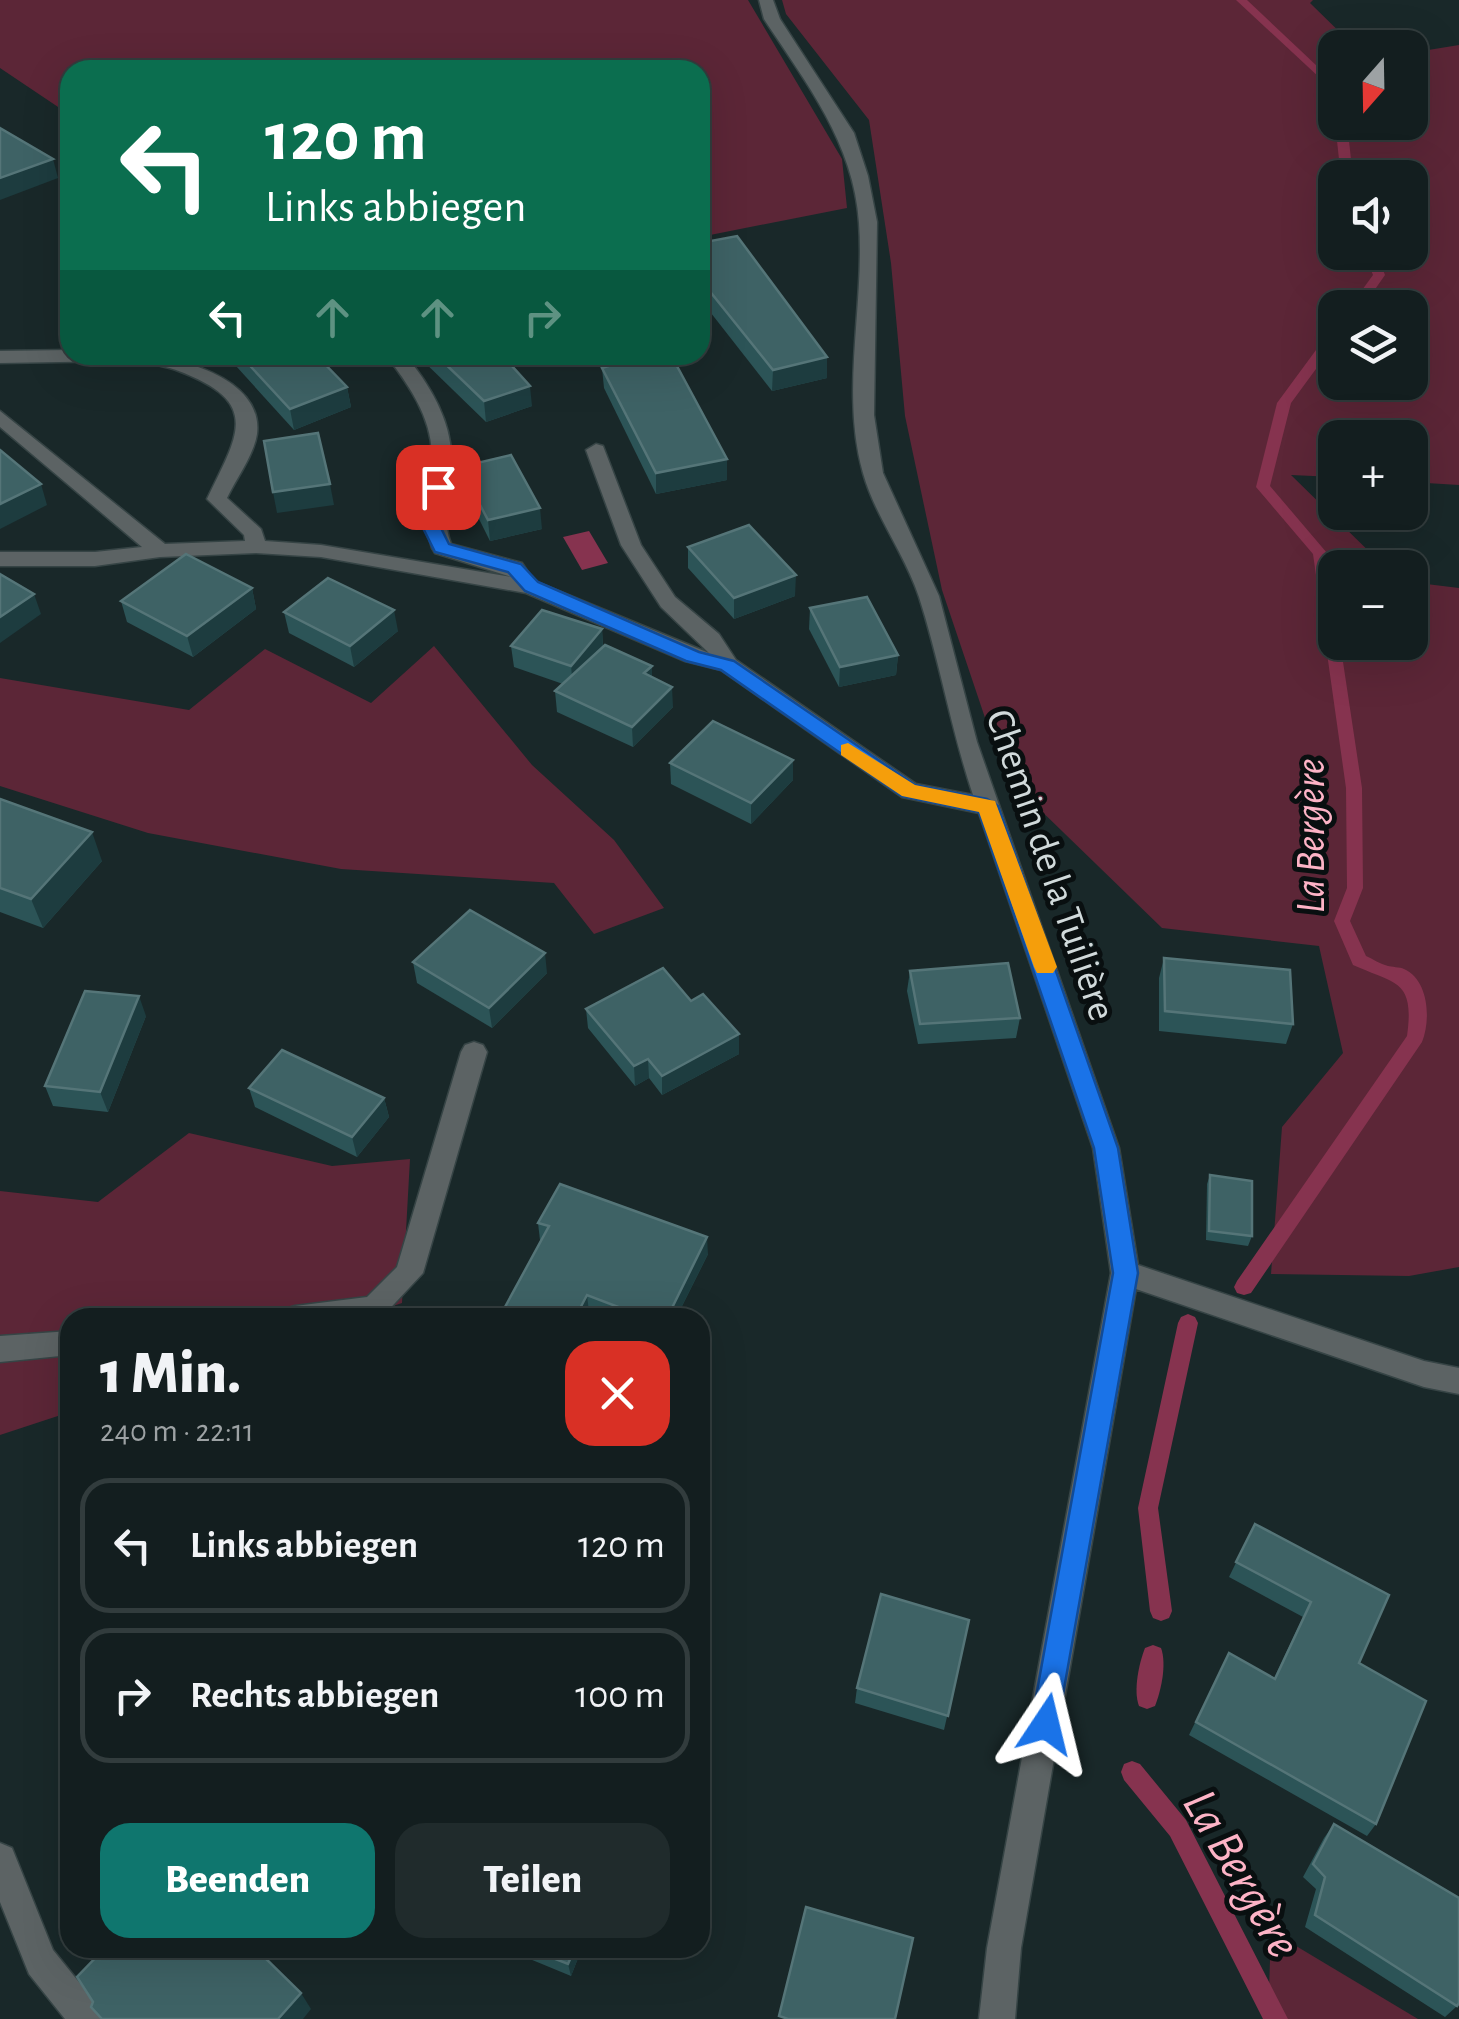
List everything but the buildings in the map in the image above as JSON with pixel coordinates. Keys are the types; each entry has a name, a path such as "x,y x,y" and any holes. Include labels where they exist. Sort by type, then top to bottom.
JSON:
{"street":[{"name":"Chemin de la Tuilière","path":"766,0 772,19 846,133 860,176 868,222 864,415 873,473 929,596 966,742 1106,1148 1125,1273 1004,1948 997,2019"},
{"path":"0,356 60,356"},
{"path":"184,365 217,383 241,407 247,435 217,499 254,532 256,546"},
{"path":"405,365 423,398 442,452 433,530 442,548 514,568 531,587"},
{"path":"0,417 160,551"},
{"path":"596,450 631,544 644,566 668,602 711,639 728,665"},
{"path":"0,559 95,560 160,551 256,546 321,551 531,587 693,656 728,665 910,791 987,806"},
{"path":"374,1308 409,1273 474,1052"},
{"path":"1125,1273 1424,1374 1459,1380"},
{"path":"0,1349 60,1344"},
{"path":"0,1860 41,1962 87,2019"}],"shaded area":[{"path":"0,0 748,0 842,159 847,208 710,235 710,60 60,60 60,108 0,68"},
{"path":"782,0 1313,0 1310,3 1338,30 1318,30 1318,140 1428,140 1428,50 1459,45 1459,485 1428,483 1428,420 1318,420 1318,476 1291,475 1318,501 1318,530 1347,530 1368,550 1318,550 1318,660 1428,660 1428,584 1459,588 1459,1267 1409,1276 1271,1274 1282,1127 1343,1053 1319,946 1162,928 1030,800 1012,798 942,590 905,416 891,263 869,120 786,14"},
{"path":"589,531 608,563 582,570 563,537"},
{"path":"434,646 532,765 614,840 664,908 594,934 554,883 341,869 148,833 0,786 0,678 189,710 265,649 371,703"},
{"path":"189,1133 332,1166 410,1159 402,1303 387,1308 60,1308 60,1415 0,1435 0,1191 98,1202"},
{"path":"1271,1931 1418,2019 1268,2019"}],"waterway":[{"name":"La Bergère","path":"1241,0 1318,73"},
{"name":"La Bergère","path":"1343,140 1345,160"},
{"name":"La Bergère","path":"1368,290 1379,275 1377,270"},
{"name":"La Bergère","path":"1244,1287 1416,1037 1417,1028 1417,1003 1407,981 1400,974 1387,973 1359,960 1342,921 1355,888 1354,788 1320,553 1263,487 1284,403 1318,357"},
{"name":"La Bergère","path":"1161,1611 1148,1508 1188,1323"},
{"name":"La Bergère","path":"1147,1698 1153,1656"},
{"name":"La Bergère","path":"1132,1772 1178,1828 1276,2019"}],"slow traffic":[{"path":"848,750 910,791 987,806 1045,967"}],"route":[{"path":"438,487 433,530 442,548 514,568 531,587 693,656 728,665 910,791 987,806 1106,1148 1125,1273 1046,1724"}]}
